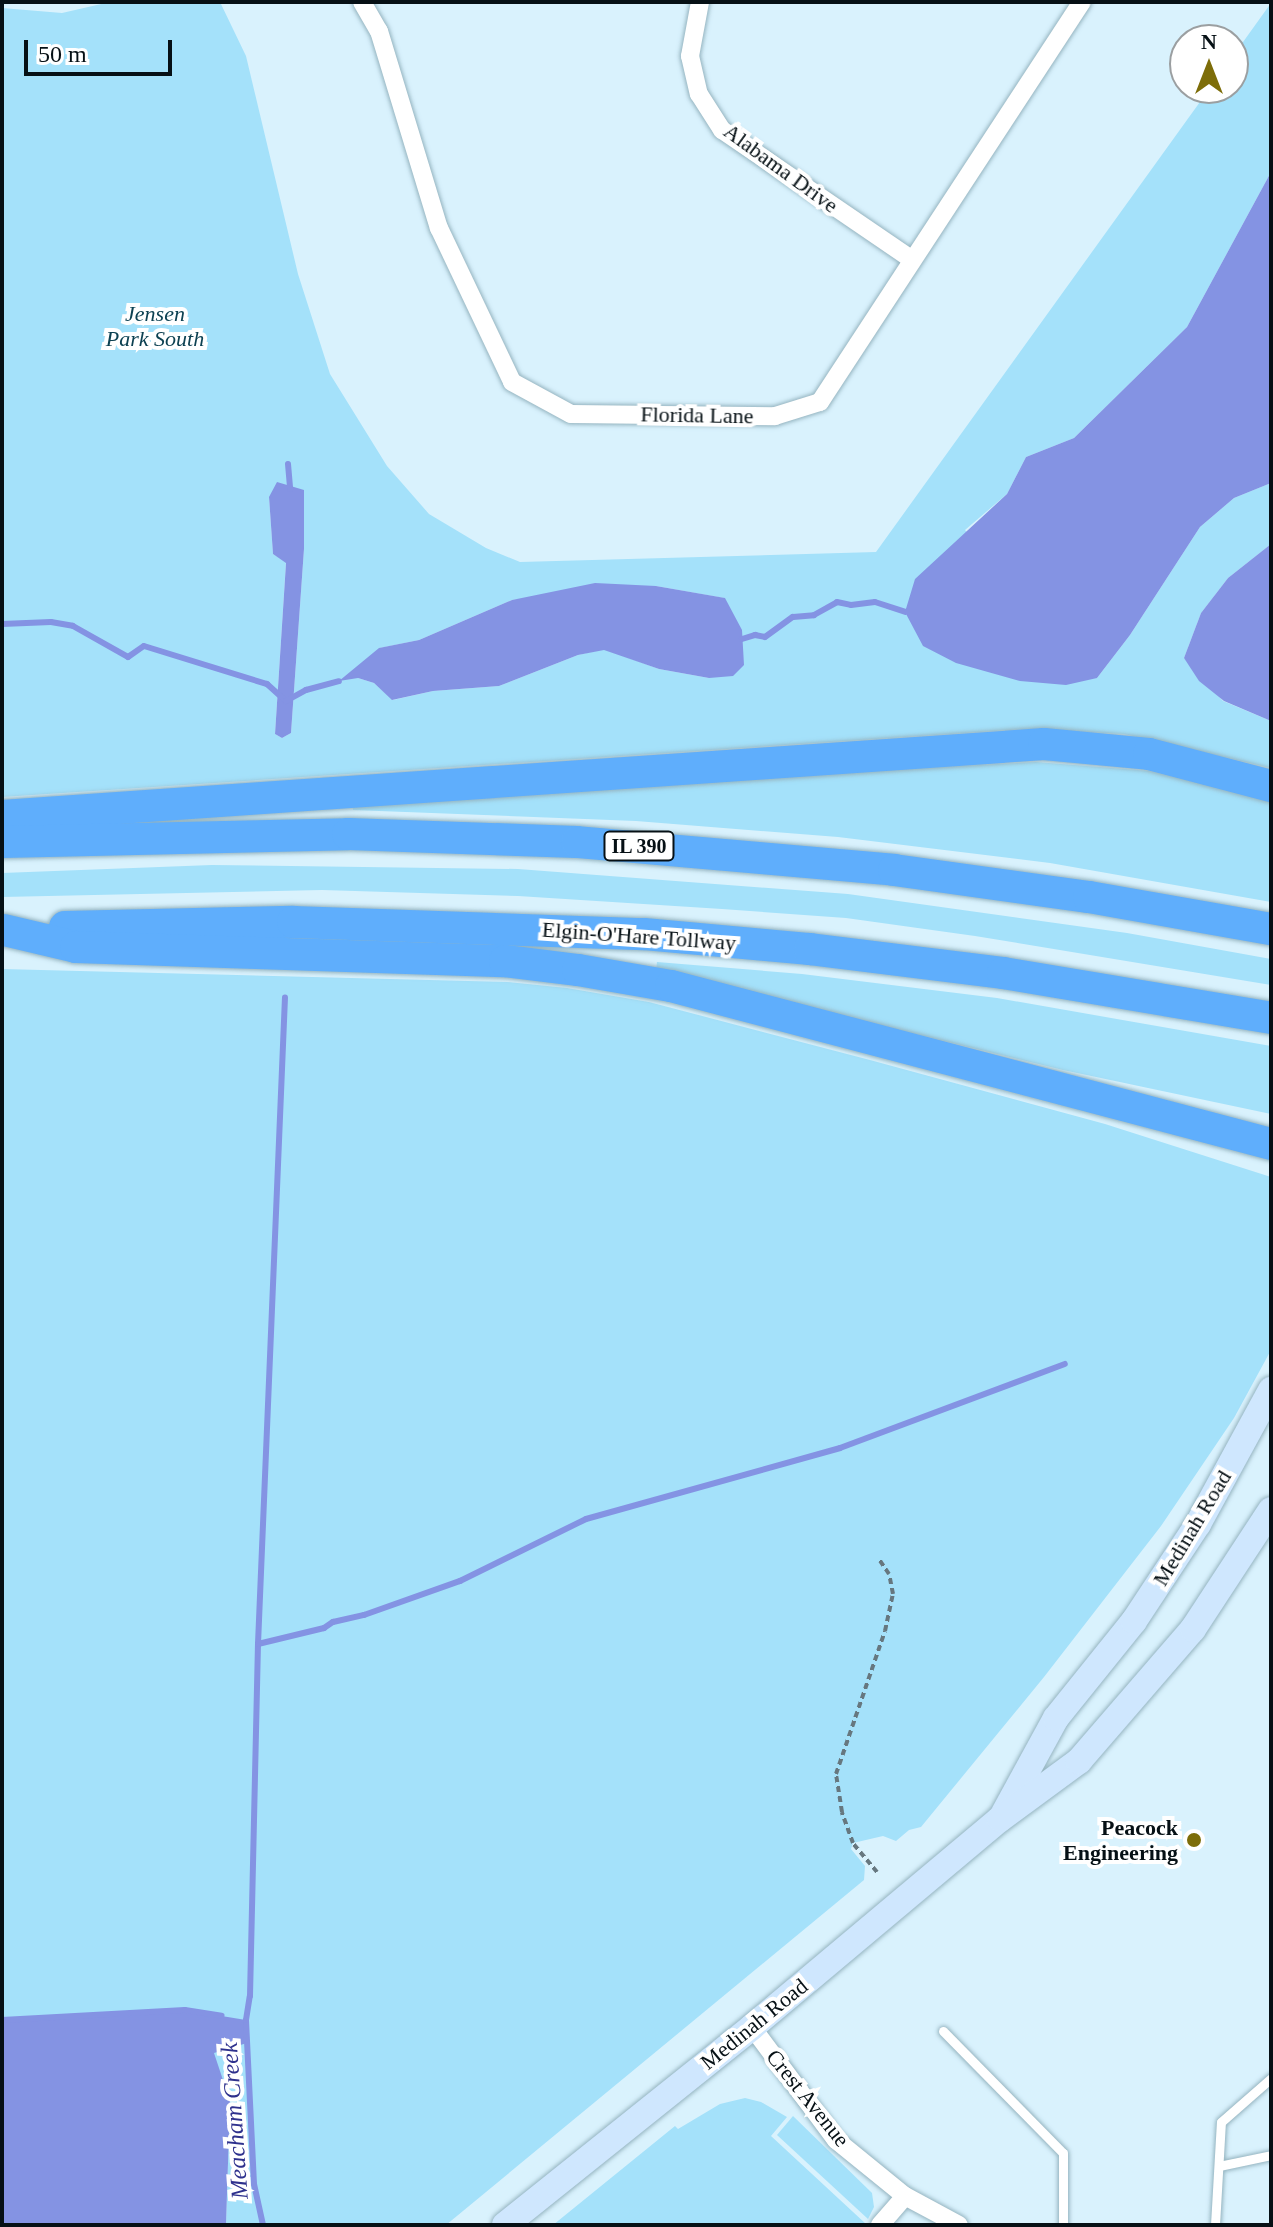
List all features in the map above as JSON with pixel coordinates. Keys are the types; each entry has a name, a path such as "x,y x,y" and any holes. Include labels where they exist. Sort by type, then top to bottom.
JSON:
{"highway":[{"path":"2,816 1044,744 1149,754 1271,786"},
{"name":"IL 390","path":"2,842 348,834 593,843 894,870 1089,897 1271,929"},
{"name":"Elgin-O'Hare Tollway","path":"3,930 293,922 644,934 810,949 1003,973 1271,1018"},
{"path":"3,930 76,947 505,961 578,970 716,997 1271,1144"},
{"path":"1233,1134 1271,1155"}],"main road":[{"name":"Medinah Road","path":"1000,1819 1056,1718 1134,1621 1198,1524 1271,1390"},
{"name":"Medinah Road","path":"505,2225 752,2027 1000,1819 1079,1761 1193,1629 1271,1510"}],"street":[{"name":"Florida Lane","path":"362,2 379,31 439,228 512,382 571,414 775,416 820,402 1082,2"},
{"name":"Alabama Drive","path":"700,2 690,56 699,94 722,130 911,259"},
{"name":"Crest Avenue","path":"752,2027 836,2140 905,2196 959,2225"},
{"path":"880,2225 905,2196"}],"lane":[{"path":"943,2031 1063,2153 1063,2225"},
{"path":"1215,2225 1221,2122 1271,2078"},
{"path":"1219,2166 1271,2155"}],"path":[{"path":"877,1872 853,1843 842,1812 836,1774 885,1631 893,1594 889,1574 879,1559"}],"green space":[{"name":"Jensen Park South","path":"110,2 220,2 246,56 298,274 330,374 387,466 429,514 486,548 520,562 876,552 1198,104 1249,104 1249,34 1271,3 1271,172 1187,327 1074,438 1026,457 1007,494 965,530 1097,678 1130,635 1200,527 1234,498 1271,483 1271,544 1228,578 1201,613 1184,658 1223,701 1271,721 1271,768 1124,734 1027,729 2,797 2,8 62,13","holes":["269,497 304,549 291,733 282,738 275,734 286,562 273,554","656,586 724,598 709,678 659,669 604,649 578,655 499,686 433,691 393,700 374,683 358,678 360,667 380,648 419,640 512,600"]},
{"path":"1036,762 1150,771 1271,801 1271,902 1050,863 838,837 636,821 353,810 353,801 588,785"},
{"path":"212,865 518,869 848,894 1127,933 1271,959 1271,985 846,918 722,909 518,896 322,890 2,897 2,873"},
{"path":"657,962 802,974 997,998 1271,1046 1271,1114 1063,1070 656,971"},
{"path":"2,969 507,982 567,988 649,1002 870,1060 1105,1124 1271,1177 1271,1350 1234,1418 1161,1526 1044,1677 921,1827 909,1830 896,1841 883,1836 853,1843 851,1849 865,1866 864,1880 446,2225 226,2225 230,2101 213,2053 2,2020"},
{"path":"745,2098 761,2102 787,2117 771,2136 866,2224 553,2225 675,2126 678,2129 720,2104"},
{"path":"793,2116 872,2193 874,2207 868,2219 777,2135"}],"water":[{"path":"1271,172 1271,483 1234,498 1200,527 1130,635 1097,678 1066,685 1020,681 956,663 923,646 905,612 915,579 1007,494 1026,457 1074,438 1187,327"},
{"path":"277,482 304,490 304,549 291,733 282,738 275,734 286,563 273,554 269,497"},
{"path":"1271,544 1271,721 1224,701 1199,681 1184,658 1201,613 1228,578"},
{"path":"595,583 656,586 725,598 742,630 744,665 733,676 709,678 659,669 604,650 578,655 499,686 433,691 392,700 374,683 358,678 339,681 379,648 419,640 512,600"},
{"path":"185,2010 246,2020 247,2043 214,2053 230,2101 226,2225 2,2225 2,2020"}],"waterway":[{"path":"288,464 290,489"},
{"path":"742,639 755,635 765,637 793,617 814,615 837,602 851,605 875,602 905,612"},
{"path":"2,624 51,622 73,626 128,657 144,646 267,684 286,701 306,690 339,681"},
{"path":"263,2225 254,2184 246,2020 250,1996 258,1644 285,998"},
{"path":"258,1644 324,1628 333,1622 364,1615 460,1581 586,1519 840,1448 1065,1364"},
{"name":"Meacham Creek","path":"2,2020 185,2010 222,2016"}],"place":[{"name":"Peacock Engineering","path":"1194,1840"}]}
